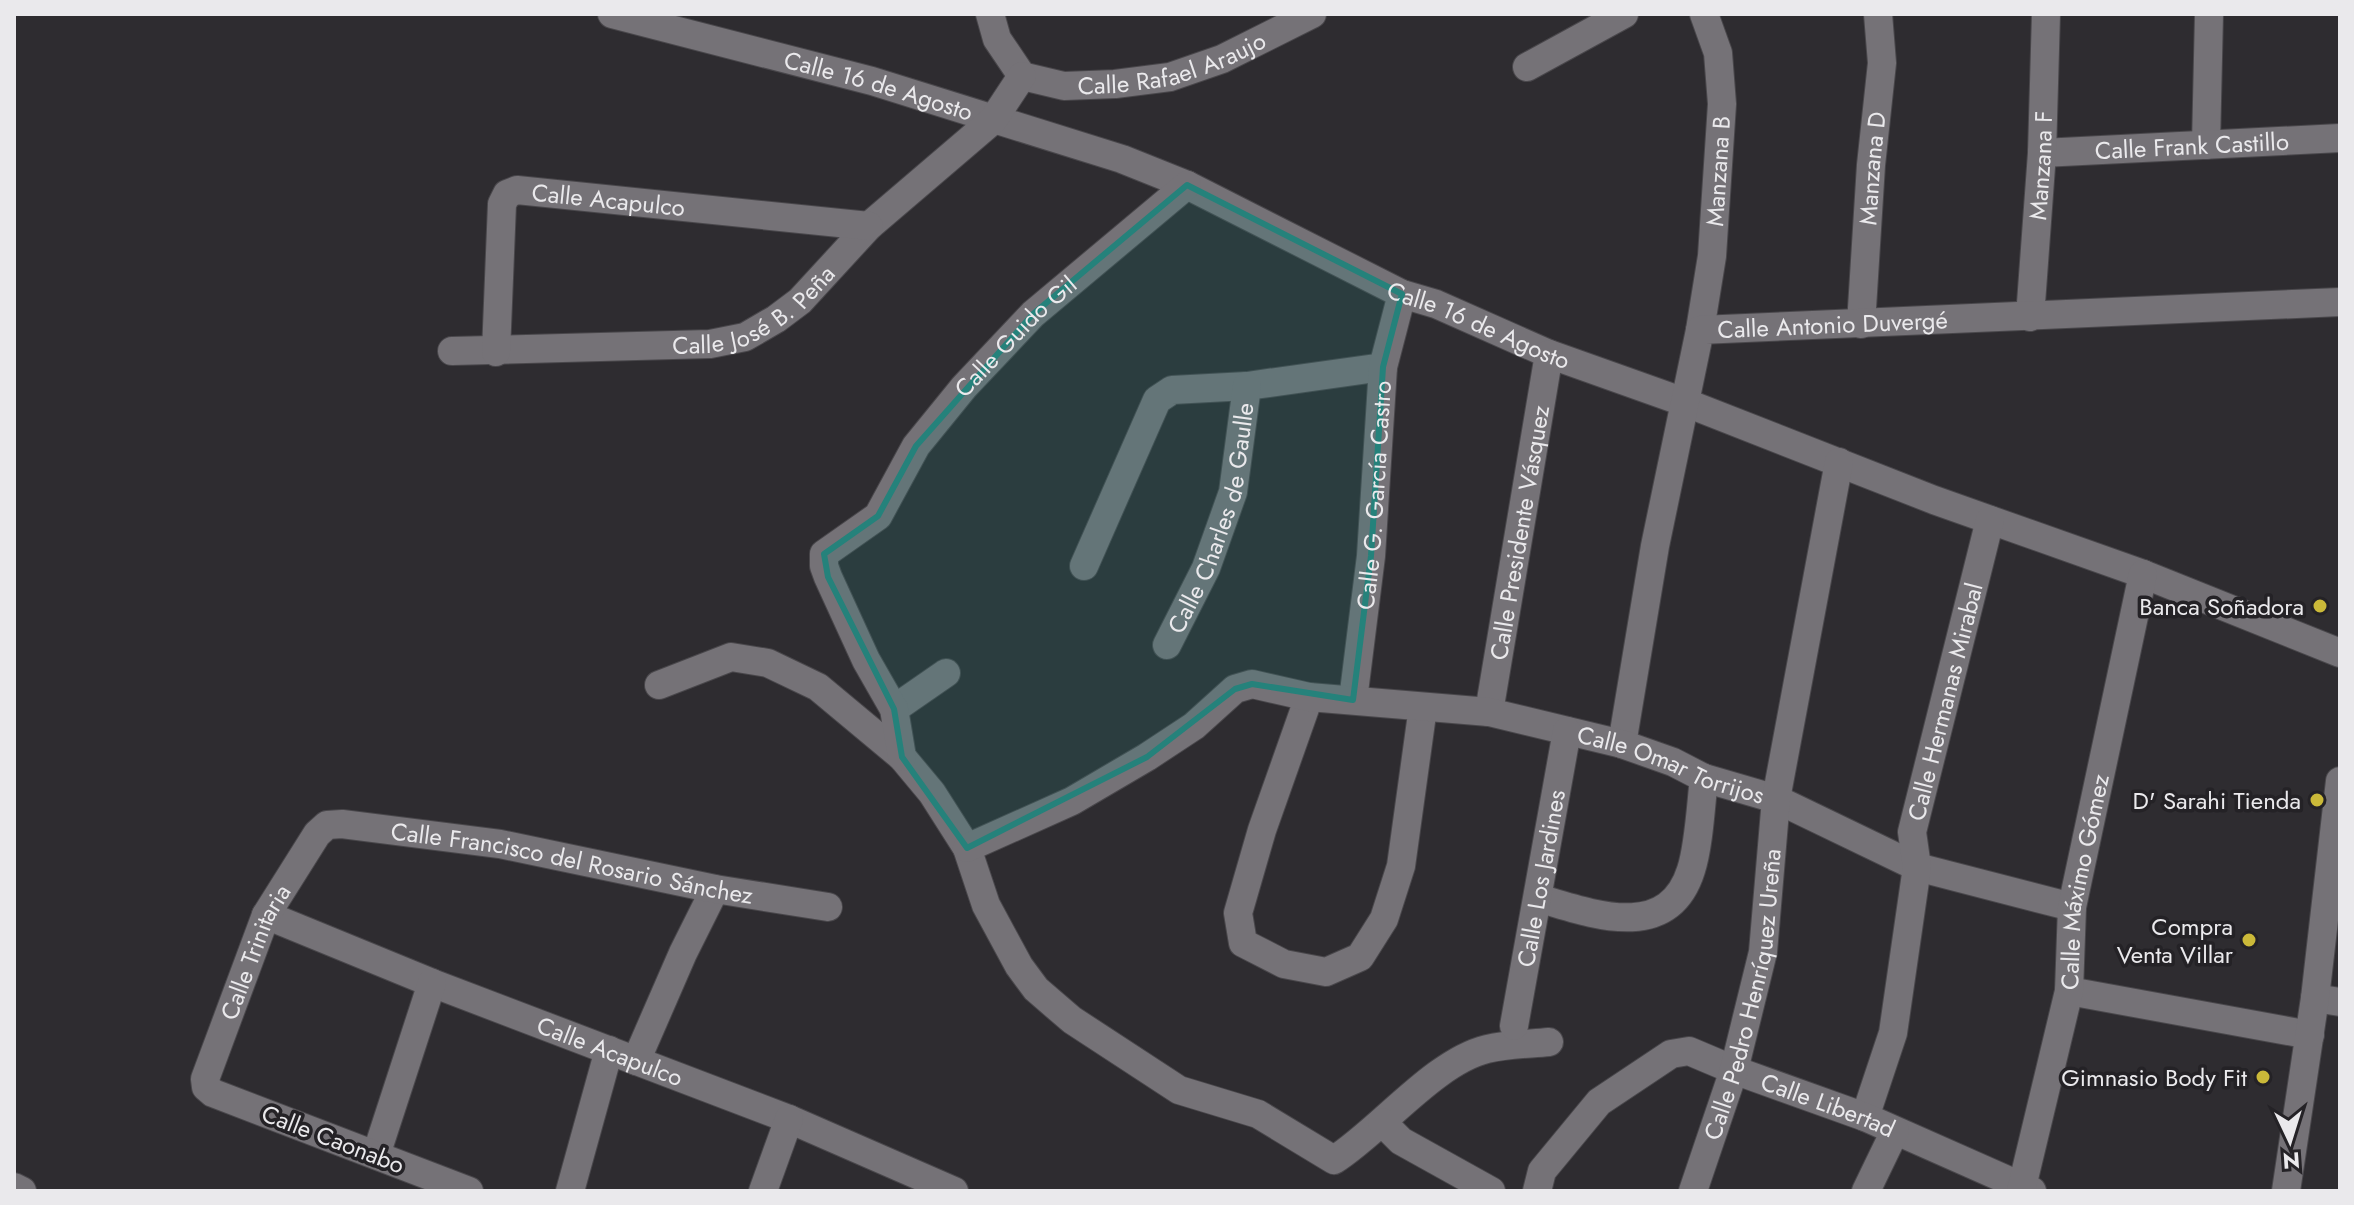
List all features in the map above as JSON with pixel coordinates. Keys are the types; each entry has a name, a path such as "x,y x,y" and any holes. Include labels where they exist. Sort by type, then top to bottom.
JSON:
{"street":[{"name":"Calle 16 de Agosto","path":"612,14 872,81 1122,159 1187,185 1402,294 1436,304 1549,354 1684,402 1990,520 2143,574 2340,653"},
{"path":"990,14 997,39 1022,76"},
{"name":"Calle Rafael Araujo","path":"1022,76 1064,86 1170,77 1222,59 1312,14"},
{"path":"1527,67 1624,14"},
{"name":"Manzana B","path":"1700,330 1712,256 1722,104 1718,53 1704,14"},
{"name":"Manzana D","path":"1861,324 1871,165 1882,63 1878,14"},
{"name":"Manzana F","path":"2030,317 2042,153 2046,14"},
{"path":"2206,145 2209,14"},
{"name":"Calle José B. Peña","path":"452,351 710,344 745,337 800,301 869,226 993,120 1022,76"},
{"name":"Calle Frank Castillo","path":"2042,153 2340,138"},
{"name":"Calle Guido Gil","path":"894,709 866,660 824,566 824,554 878,516 916,446 964,387 1033,314 1187,185"},
{"name":"Calle Acapulco","path":"496,352 502,204 507,194 517,190 869,226"},
{"name":"Calle G. García Castro","path":"1353,700 1371,556 1383,367 1402,294"},
{"name":"Calle Antonio Duvergé","path":"1622,744 1655,546 1700,330 2340,302"},
{"name":"Calle Presidente Vásquez","path":"1489,712 1549,354"},
{"path":"1084,566 1157,400 1172,390 1247,386 1383,367"},
{"name":"Calle Charles de Gaulle","path":"1167,645 1206,568 1233,492 1247,386"},
{"name":"Calle Pedro Henríquez Ureña","path":"1693,1191 1734,1070 1763,952 1776,799 1839,462"},
{"name":"Calle Hermanas Mirabal","path":"1865,1117 1893,1033 1917,867 1912,832 1990,520"},
{"name":"Calle Máximo Gómez","path":"2025,1190 2069,991 2072,907 2143,574"},
{"path":"659,685 724,657 768,663 818,687 902,757 932,793 967,848 986,905 1019,966 1036,989 1072,1020 1179,1090 1258,1114 1334,1160 1447,1067 1486,1049 1549,1042"},
{"path":"902,757 894,709 946,673"},
{"name":"Calle Omar Torrijos","path":"967,848 1072,801 1194,726 1235,689 1252,684 1309,697 1489,712 1622,744 1673,762 1704,778 1776,799 1917,867 2072,907"},
{"path":"1309,697 1262,830 1238,913 1243,943 1284,964 1326,972 1360,957 1384,919 1401,866 1423,707"},
{"name":"Calle Los Jardines","path":"1514,1026 1567,731"},
{"path":"1538,898 1587,913 1612,916 1650,916 1674,903 1691,869 1704,778"},
{"path":"2286,1191 2310,1035 2328,1000 2340,781"},
{"name":"Calle Francisco del Rosario Sánchez","path":"317,834 327,825 342,824 500,844 715,889 828,907"},
{"name":"Calle Trinitaria","path":"205,1079 266,915 317,834"},
{"path":"636,1061 715,889"},
{"name":"Calle Acapulco","path":"266,915 432,983 789,1119 954,1191"},
{"path":"376,1155 432,983"},
{"path":"2069,991 2310,1035"},
{"path":"570,1191 609,1050"},
{"name":"Calle Libertad","path":"1537,1191 1542,1171 1599,1102 1671,1054 1689,1051 1865,1117 2025,1190"},
{"name":"Calle Caonabo","path":"205,1079 206,1087 213,1093 469,1191"},
{"path":"763,1191 789,1119"},
{"path":"1382,1122 1401,1141 1491,1191"},
{"path":"1866,1191 1895,1131"},
{"path":"14,1187 22,1191"}],"highlighted area":[{"path":"1187,185 1402,294 1383,367 1371,556 1353,700 1252,684 1235,689 1147,757 967,848 902,757 894,709 828,577 824,554 878,516 916,446 1033,314"}],"place":[{"name":"Banca Soñadora","path":"2320,606"},
{"name":"D' Sarahi Tienda","path":"2317,800"},
{"name":"Compra Venta Villar","path":"2249,940"},
{"name":"Gimnasio Body Fit","path":"2263,1077"}]}
